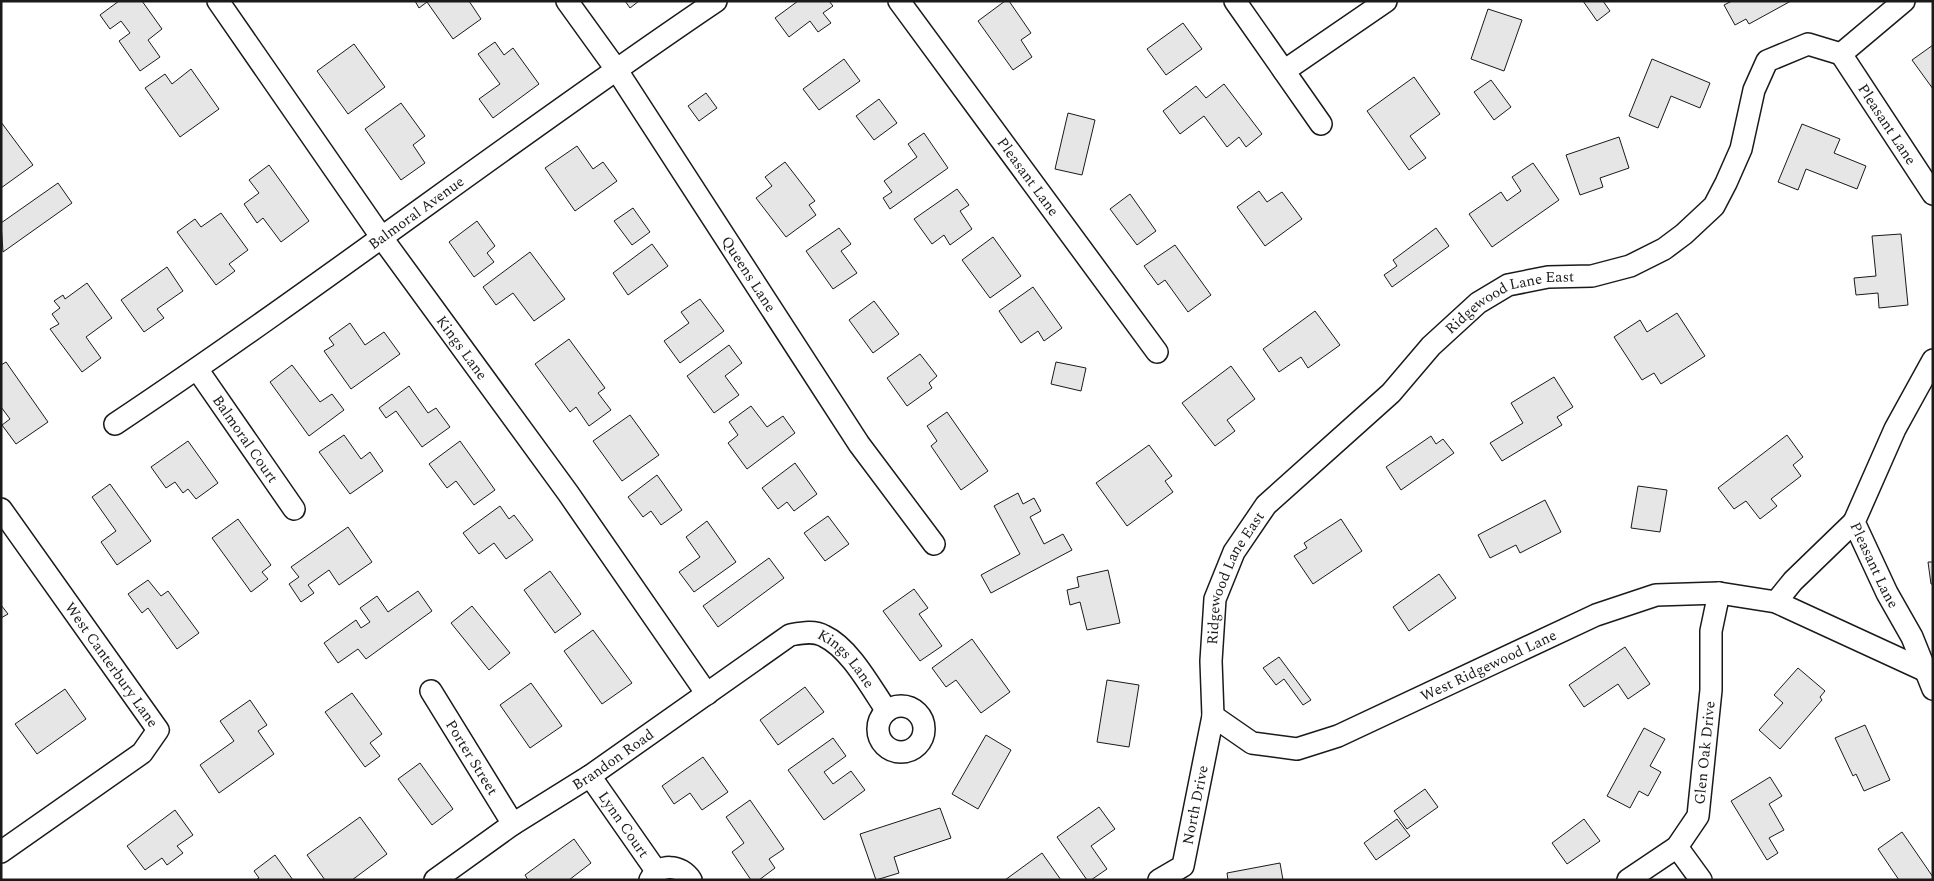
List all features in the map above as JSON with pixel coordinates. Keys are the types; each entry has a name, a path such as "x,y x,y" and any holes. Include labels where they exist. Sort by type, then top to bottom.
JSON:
{"street":[{"name":"Kings Lane","path":"218,1 382,238 568,493 707,694"},
{"name":"Queens Lane","path":"567,1 616,69 859,444 934,544"},
{"name":"Balmoral Avenue","path":"115,424 197,369 616,69 716,1"},
{"name":"Pleasant Lane","path":"899,1 1157,352"},
{"path":"1234,1 1321,124"},
{"path":"1284,71 1386,1"},
{"path":"1841,54 1904,1"},
{"name":"Ridgewood Lane East","path":"1214,716 1211,661 1215,599 1234,552 1266,505 1391,393 1431,346 1478,303 1508,285 1548,277 1592,276 1630,266 1664,249 1684,234 1714,206 1726,183 1742,149 1754,90 1767,61 1808,44 1841,54"},
{"name":"Pleasant Lane","path":"1841,54 1933,194"},
{"name":"Pleasant Lane","path":"1929,680 1912,638 1887,593 1854,522 1895,429 1933,360"},
{"name":"Balmoral Court","path":"197,369 294,509"},
{"name":"West Canterbury Lane","path":"1,509 158,730 142,753 1,852"},
{"path":"1776,602 1793,581 1854,522"},
{"name":"West Ridgewood Lane","path":"1214,716 1252,743 1297,749 1338,736 1596,615 1656,595 1719,593 1776,602 1929,680"},
{"name":"Glen Oak Drive","path":"1628,880 1677,847 1698,816 1711,690 1710,631 1719,593"},
{"name":"Kings Lane","path":"790,635 807,632 824,635 841,648 863,675 887,711"},
{"name":"Brandon Road","path":"435,880 512,824 590,776 790,635"},
{"name":"Porter Street","path":"431,691 512,824"},
{"name":"North Drive","path":"1159,880 1183,866 1214,716"},
{"name":"Lynn Court","path":"590,776 653,876 671,867 685,872 691,880"},
{"path":"1677,847 1701,880"}],"building":[{"path":"119,1 142,1 162,29 148,40 160,57 140,71 119,41 130,33 121,21 110,29 100,15"},
{"path":"415,1 469,1 481,19 453,39 427,2 419,8"},
{"path":"625,1 639,1 630,8"},
{"path":"798,1 829,1 833,6 823,13 831,23 818,32 810,21 789,37 775,18"},
{"path":"1005,1 1009,1 1031,33 1021,40 1032,57 1013,70 978,21"},
{"path":"1583,1 1603,1 1610,11 1597,21"},
{"path":"1732,1 1791,1 1749,24 1746,19 1735,25 1724,5"},
{"path":"1488,9 1522,20 1504,71 1471,59"},
{"path":"1183,23 1202,49 1166,75 1147,49"},
{"path":"495,42 504,55 513,48 539,84 493,118 479,99 500,84 478,54"},
{"path":"354,44 385,87 348,114 317,71"},
{"path":"1933,45 1933,89 1912,60"},
{"path":"844,59 860,81 819,110 803,89"},
{"path":"1652,59 1710,83 1700,108 1671,96 1658,128 1629,116"},
{"path":"191,69 219,109 180,137 145,88 165,74 172,84"},
{"path":"1414,77 1440,114 1410,136 1426,158 1409,170 1367,111"},
{"path":"1491,80 1511,107 1494,120 1474,92"},
{"path":"1224,84 1262,134 1246,147 1239,137 1227,147 1204,116 1180,134 1163,111 1196,86 1206,98"},
{"path":"706,93 717,108 699,121 688,106"},
{"path":"879,99 897,123 874,140 856,116"},
{"path":"401,103 425,136 413,145 425,163 401,180 365,129"},
{"path":"1068,113 1095,120 1082,175 1055,169"},
{"path":"1,122 33,165 1,188"},
{"path":"1802,124 1840,139 1834,153 1866,166 1857,189 1806,169 1798,190 1778,182"},
{"path":"924,133 948,168 890,209 883,198 892,192 884,181 917,157 908,144"},
{"path":"1619,137 1629,168 1600,178 1603,187 1580,195 1566,155"},
{"path":"577,146 593,169 603,162 617,181 575,211 545,168"},
{"path":"785,162 815,201 809,205 816,215 786,237 756,198 772,186 765,177"},
{"path":"1533,163 1559,200 1492,247 1469,214 1501,192 1507,201 1521,191 1512,177"},
{"path":"269,165 309,221 281,242 263,218 257,223 244,204 259,193 249,180"},
{"path":"58,183 72,203 3,252 1,223"},
{"path":"957,189 969,205 960,211 972,229 950,245 944,235 932,244 914,219"},
{"path":"1259,191 1267,202 1282,192 1302,219 1265,246 1237,207"},
{"path":"1130,194 1156,231 1137,245 1110,209"},
{"path":"633,208 650,232 632,245 614,221"},
{"path":"221,213 248,250 229,264 235,271 216,285 177,232 195,219 201,227"},
{"path":"477,221 495,246 487,253 494,262 474,277 449,242"},
{"path":"839,228 851,244 841,251 857,273 833,289 806,251"},
{"path":"1436,228 1449,246 1392,287 1384,275 1397,266 1393,260"},
{"path":"1901,234 1908,305 1879,308 1878,293 1856,295 1854,278 1876,276 1872,236"},
{"path":"993,237 1021,276 990,298 962,260"},
{"path":"652,244 668,266 628,295 613,273"},
{"path":"1175,245 1211,295 1188,312 1165,280 1158,285 1144,266"},
{"path":"530,252 565,299 534,321 513,293 496,305 483,287"},
{"path":"167,267 183,291 157,309 164,318 144,332 121,300"},
{"path":"87,283 112,318 86,337 101,358 82,372 50,329 59,324 52,314 60,308 54,301 63,295 65,299"},
{"path":"1033,287 1062,328 1044,341 1038,331 1021,343 999,311"},
{"path":"700,299 724,331 680,363 664,341 689,323 681,312"},
{"path":"874,301 899,334 873,353 849,320"},
{"path":"1315,311 1340,345 1308,368 1301,357 1279,372 1263,349"},
{"path":"1677,313 1705,356 1661,384 1654,373 1642,380 1614,337 1640,320 1647,332"},
{"path":"350,323 365,345 384,332 400,354 351,389 324,351 334,345 329,338"},
{"path":"569,339 605,388 598,393 611,410 589,426 576,407 570,412 535,364"},
{"path":"729,345 742,363 725,376 739,395 714,413 687,376"},
{"path":"920,354 937,376 929,383 932,388 907,406 887,378"},
{"path":"6,362 48,422 16,444 2,425 10,419 1,407 1,365"},
{"path":"1056,362 1086,368 1081,391 1051,384"},
{"path":"292,365 320,402 332,394 344,410 309,436 270,382"},
{"path":"1231,366 1255,399 1227,420 1235,431 1215,446 1182,403"},
{"path":"1554,377 1573,407 1557,417 1562,425 1502,461 1490,443 1523,423 1511,403"},
{"path":"409,386 428,413 436,408 450,427 422,447 396,411 386,418 379,408"},
{"path":"751,406 767,427 783,416 795,433 747,469 728,443 738,435 729,422"},
{"path":"947,412 988,471 961,490 931,446 937,441 927,426"},
{"path":"630,415 659,455 622,481 593,441"},
{"path":"344,435 361,459 370,452 383,471 350,494 319,452"},
{"path":"1787,435 1803,457 1793,465 1801,476 1771,499 1777,506 1760,519 1746,501 1734,509 1718,488"},
{"path":"1431,436 1436,444 1443,439 1454,453 1401,490 1386,467"},
{"path":"188,441 218,483 196,499 188,489 183,493 175,482 166,488 151,467"},
{"path":"460,441 495,490 474,505 456,481 447,488 429,464"},
{"path":"1149,445 1172,476 1165,481 1173,492 1127,526 1096,483"},
{"path":"795,463 817,494 794,511 787,502 778,509 762,488"},
{"path":"657,475 682,510 661,525 651,511 643,517 628,497"},
{"path":"110,484 151,541 117,565 101,542 116,531 92,497"},
{"path":"1638,486 1667,490 1660,532 1631,528"},
{"path":"1018,493 1023,504 1034,498 1041,511 1030,517 1044,544 1063,534 1072,550 991,593 981,575 1020,554 994,506"},
{"path":"1545,500 1561,532 1520,553 1516,545 1490,558 1478,535"},
{"path":"500,506 509,519 514,515 533,540 506,559 494,543 479,554 463,533"},
{"path":"828,516 849,544 825,561 804,533"},
{"path":"238,519 271,565 262,572 268,579 251,592 212,538"},
{"path":"1341,519 1362,551 1313,584 1294,556 1307,548 1304,543"},
{"path":"707,521 736,562 694,592 679,572 700,557 686,537"},
{"path":"348,527 372,562 339,585 329,570 308,585 314,593 301,602 289,584 299,577 291,567"},
{"path":"769,558 784,578 718,627 703,606"},
{"path":"1928,562 1933,562 1933,584 1931,584"},
{"path":"1108,570 1120,623 1087,630 1080,602 1070,605 1067,590 1079,587 1077,577"},
{"path":"550,571 581,614 555,633 524,590"},
{"path":"1439,574 1456,598 1409,631 1393,607"},
{"path":"148,580 161,596 168,591 199,633 177,649 148,608 142,613 128,594"},
{"path":"914,589 928,608 919,614 942,646 920,661 883,611"},
{"path":"418,591 432,611 366,659 358,649 338,663 324,643 356,620 361,628 370,622 360,608 377,596 388,612"},
{"path":"1,605 8,614 1,618"},
{"path":"472,606 510,653 489,670 451,623"},
{"path":"593,630 632,683 602,704 564,651"},
{"path":"972,639 1010,692 981,713 956,680 946,687 932,668"},
{"path":"1625,647 1650,684 1628,699 1618,684 1584,707 1569,685"},
{"path":"1279,657 1311,700 1303,705 1284,679 1276,685 1263,668"},
{"path":"1798,668 1825,691 1820,697 1822,700 1780,749 1759,730 1783,703 1774,695"},
{"path":"1107,680 1139,685 1129,747 1097,742"},
{"path":"531,683 562,726 530,748 500,705"},
{"path":"805,687 824,712 778,745 760,720"},
{"path":"65,689 86,719 37,754 15,724"},
{"path":"352,693 382,734 370,743 380,756 365,767 325,712"},
{"path":"250,700 267,725 258,731 274,754 219,793 200,765 234,741 220,721"},
{"path":"1865,725 1890,780 1864,791 1856,774 1853,776 1835,738"},
{"path":"1644,728 1665,739 1650,766 1661,772 1648,796 1639,791 1630,808 1607,796"},
{"path":"986,735 1011,750 978,809 952,794"},
{"path":"833,738 846,756 824,772 833,784 851,771 865,790 824,820 788,770"},
{"path":"703,757 728,792 702,810 690,793 674,804 662,786"},
{"path":"420,763 453,809 432,825 398,779"},
{"path":"1770,777 1782,796 1769,804 1784,830 1769,838 1778,853 1767,860 1731,801"},
{"path":"1425,789 1438,807 1407,829 1394,811"},
{"path":"750,800 784,849 769,859 775,868 759,880 751,880 732,852 744,843 726,817"},
{"path":"1099,807 1115,829 1091,846 1107,869 1091,880 1087,880 1057,837"},
{"path":"940,808 951,838 894,857 899,873 876,880 860,834"},
{"path":"175,810 193,835 177,846 183,853 167,865 162,858 145,870 127,846"},
{"path":"360,817 387,854 352,880 325,880 307,855"},
{"path":"1397,819 1410,836 1376,860 1364,843"},
{"path":"1584,819 1600,841 1567,864 1552,843"},
{"path":"1902,832 1933,877 1933,880 1899,880 1878,849"},
{"path":"574,839 591,863 569,880 528,880 525,875"},
{"path":"1042,853 1061,880 1005,880"},
{"path":"275,855 293,880 256,880 259,878 254,871"},
{"path":"1280,863 1283,880 1228,880 1227,873"}]}
